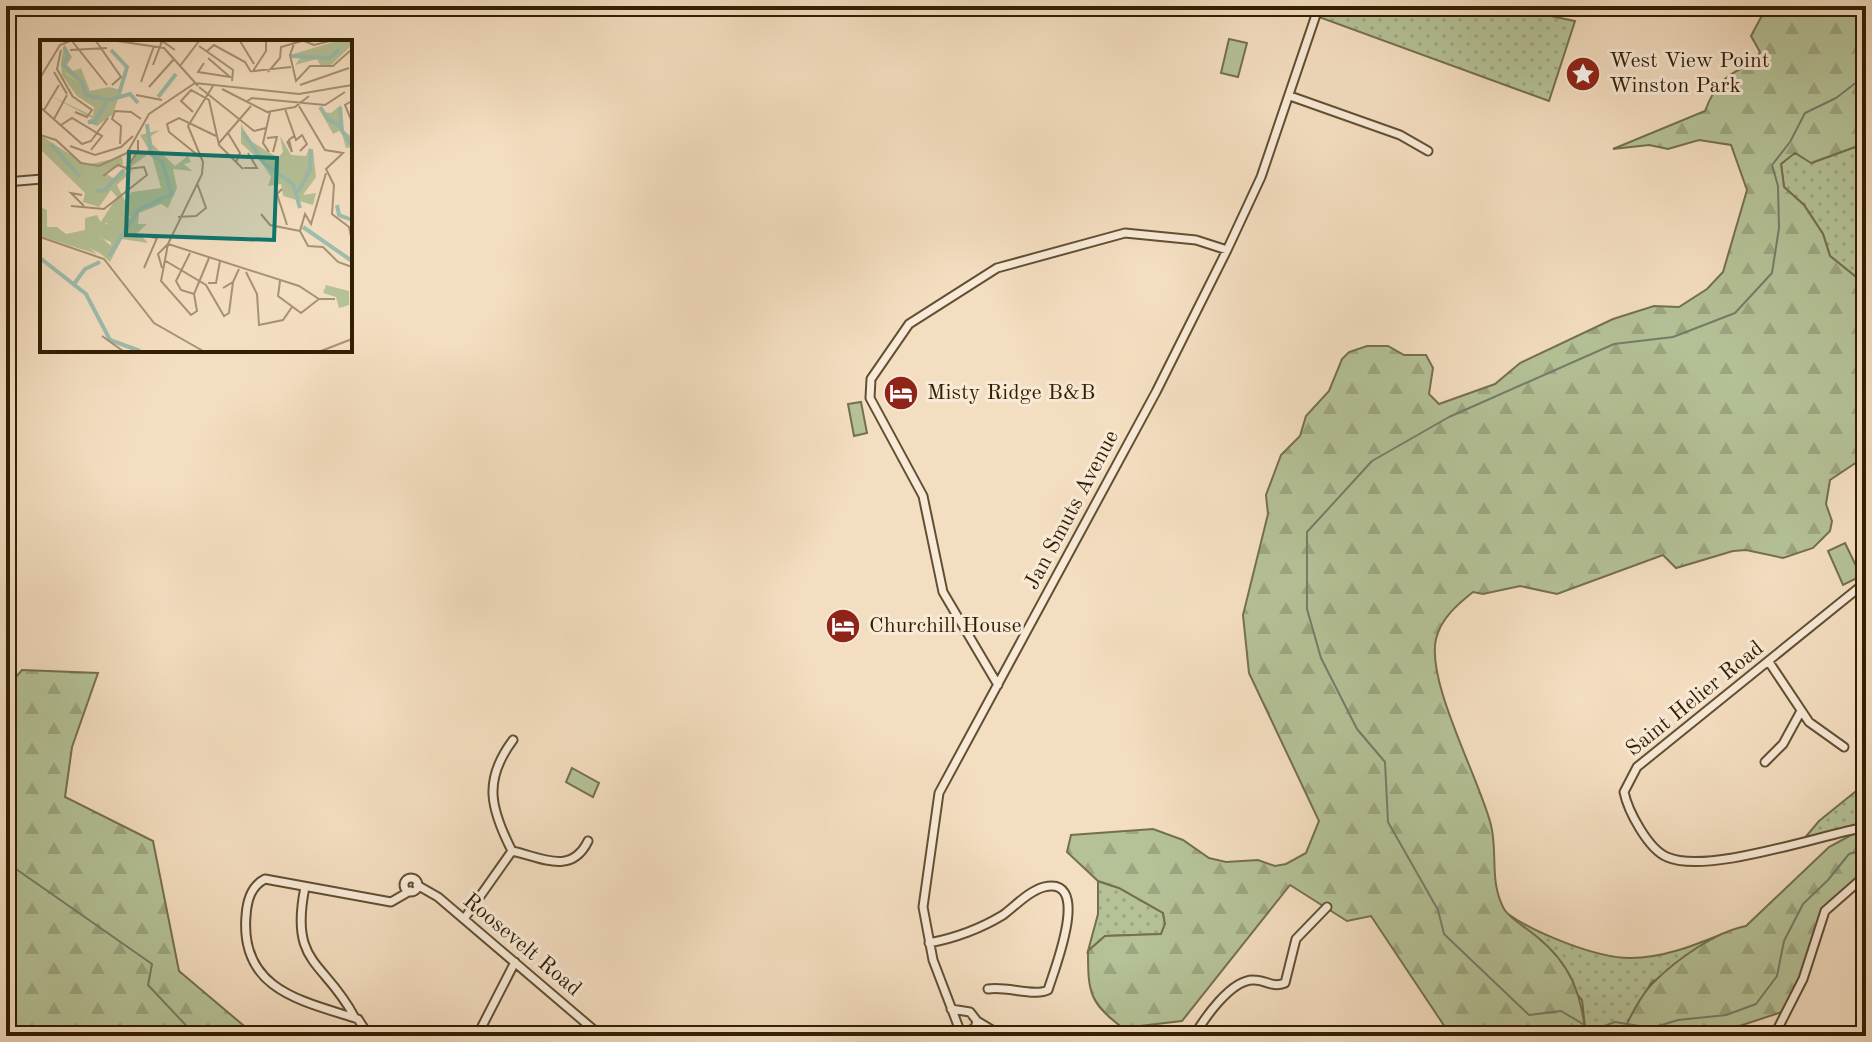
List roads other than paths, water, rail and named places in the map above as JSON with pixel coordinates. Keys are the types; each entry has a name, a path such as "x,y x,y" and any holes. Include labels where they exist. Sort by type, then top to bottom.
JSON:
{"street":[{"name":"Jan Smuts Avenue","path":"962,1035 929,943 923,907 938,798 1156,392 1227,250 1261,177 1319,6"},
{"path":"1290,96 1400,135 1428,151"},
{"path":"6,182 40,179"},
{"path":"998,685 943,592 923,496 872,403 868,390 871,379 909,324 997,268 1125,233 1196,240 1227,250"},
{"name":"Saint Helier Road","path":"1866,582 1634,770 1624,792 1628,806 1662,854 1678,860 1724,859 1866,827"},
{"path":"1769,662 1818,731 1844,747"},
{"path":"1765,762 1783,744 1801,711"},
{"path":"512,851 490,790 502,754 513,740"},
{"path":"512,851 566,861 580,856 588,841"},
{"path":"464,919 512,851"},
{"path":"1774,1036 1803,979 1825,911 1866,875"},
{"path":"355,1018 328,1011 276,988 249,955 246,913 248,898 257,884 269,879 305,887 300,925 304,951 369,1036"},
{"name":"Roosevelt Road","path":"305,887 391,902 410,891 404,886 406,879 414,879 417,885 438,897 601,1036"},
{"path":"929,943 961,937 996,919 1041,888 1054,887 1064,894 1068,902 1065,937 1048,990 1041,994 1007,987 988,989"},
{"path":"1194,1036 1239,984 1252,980 1274,986 1285,983 1296,939 1327,907"},
{"path":"477,1036 515,962"},
{"path":"951,1009 970,1012 977,1021 1002,1036"},
{"path":"962,1035 975,1028 977,1021"}],"waterway":[{"path":"1595,1036 1593,1030 1561,1011 1529,1015 1444,934 1438,910 1388,822 1385,762 1357,729 1321,658 1307,609 1307,532 1372,461 1449,417 1614,344 1673,337 1735,313 1772,273 1779,228 1778,186 1772,165 1790,142 1805,113 1836,98 1866,75"},
{"path":"1593,1030 1615,1022 1652,1028 1678,1020 1726,1015 1756,1004 1777,976 1784,941 1803,904 1849,854 1866,849"},
{"path":"6,862 152,964 148,985 196,1036"}],"place":[{"name":"West View Point Winston Park","path":"1583,74"},
{"name":"Misty Ridge B&B","path":"901,393"},
{"name":"Churchill House","path":"843,626"}]}
